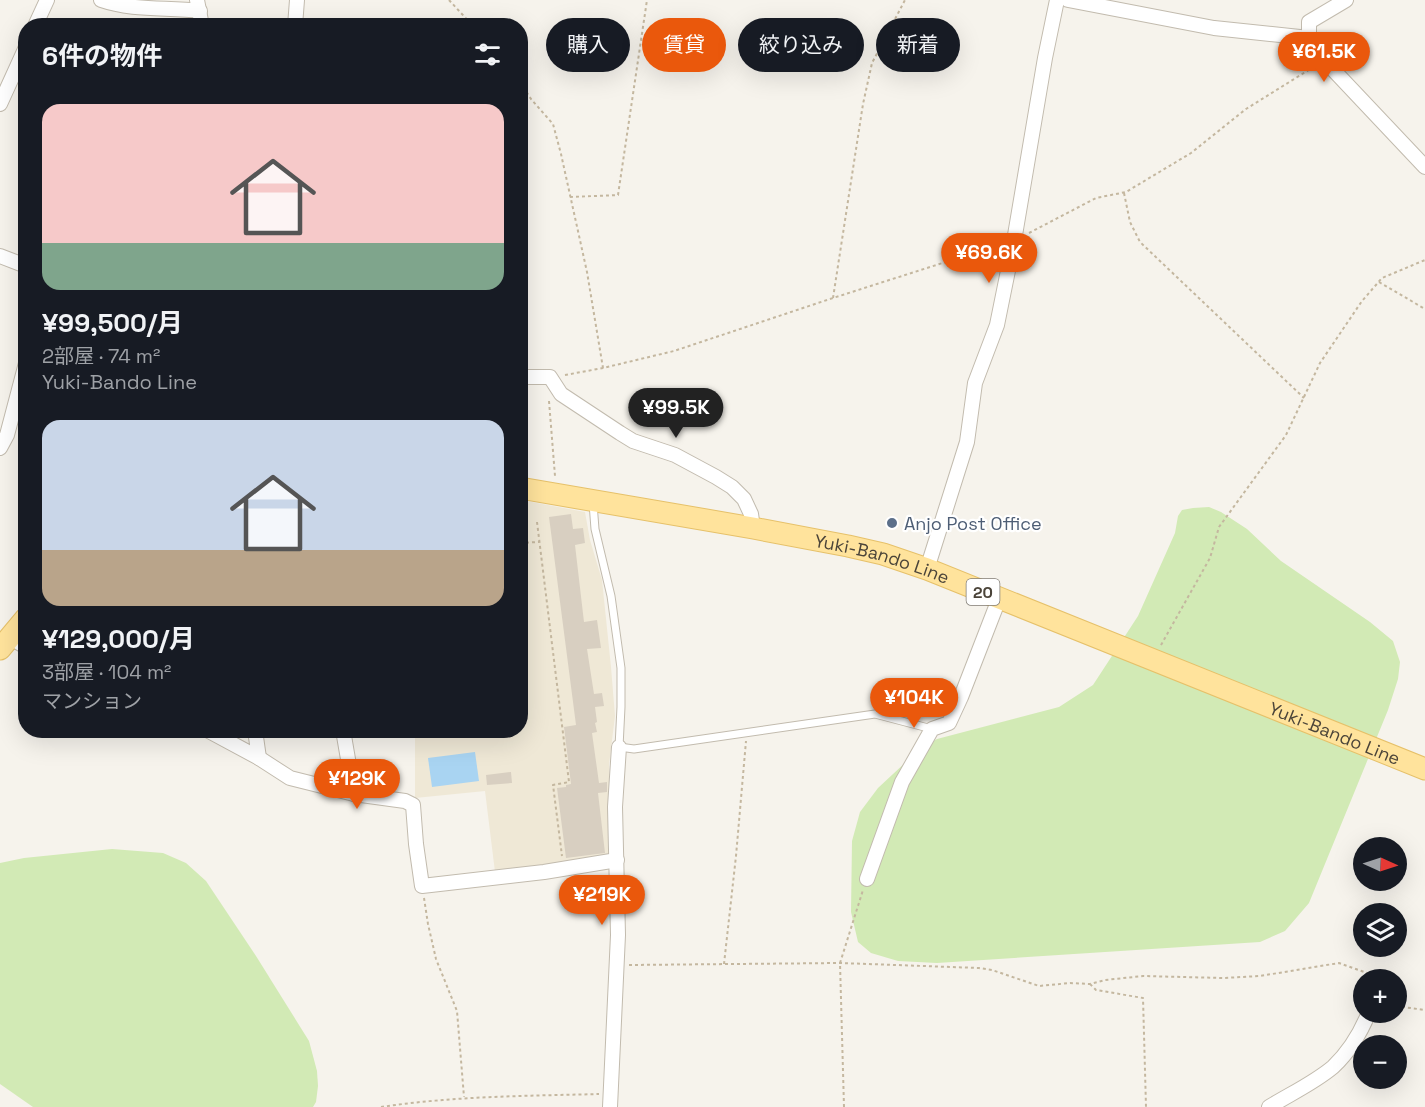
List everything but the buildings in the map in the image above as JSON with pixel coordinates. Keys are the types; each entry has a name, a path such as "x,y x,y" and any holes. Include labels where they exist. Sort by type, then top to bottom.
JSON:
{"main road":[{"name":"Yuki-Bando Line","path":"528,490 753,528 883,554 927,569 1425,769"},
{"path":"7,646 18,630"}],"street":[{"path":"38,18 46,0"},
{"path":"101,0 129,7 198,5"},
{"path":"296,18 297,0"},
{"path":"927,569 967,442 975,383 997,325 1045,58 1058,0"},
{"path":"1068,0 1214,28 1310,38"},
{"path":"1347,0 1309,22 1310,38 1324,60 1425,167"},
{"path":"0,104 18,65"},
{"path":"0,256 18,263"},
{"path":"528,377 549,377 561,394 626,437 675,455 732,487 744,499 751,514 753,528"},
{"path":"0,448 7,435 18,393"},
{"path":"867,879 902,782 932,729 949,723 999,599"},
{"path":"222,738 290,777 354,794 405,801 413,805 422,886 544,872 617,860"},
{"path":"256,738 259,758"},
{"path":"344,738 354,794"},
{"path":"610,1101 617,966 615,807 619,747"},
{"path":"1269,1107 1333,1066 1353,1042 1363,1023"}],"lane":[{"path":"592,501 595,529 611,596 621,668 619,747 634,749 875,714 932,729"}],"path":[{"path":"449,0 466,18"},
{"path":"570,197 618,195 647,0"},
{"path":"833,298 863,104 872,63 905,0"},
{"path":"557,495 549,377 603,368 674,351 1014,240 1096,198 1124,193 1191,153 1246,109 1324,60"},
{"path":"528,94 553,124 587,272 603,368"},
{"path":"1124,193 1130,222 1140,242 1304,398"},
{"path":"1152,660 1210,558 1219,527 1286,435 1320,363 1362,301 1382,278 1425,260"},
{"path":"1379,282 1425,309"},
{"path":"537,522 569,782 553,785 562,856"},
{"path":"528,543 539,542"},
{"path":"724,964 747,732"},
{"path":"843,1107 840,963 867,879"},
{"path":"422,886 436,959 457,1011 464,1098"},
{"path":"617,966 840,963 986,968 1039,986 1090,984 1143,976 1223,978 1260,976 1339,963 1356,969"},
{"path":"1090,984 1096,990 1143,998 1146,1107"},
{"path":"1407,1008 1425,1010"},
{"path":"381,1107 464,1098 610,1101"}],"shaded area":[{"path":"528,501 585,512 590,540 602,580 615,716 609,765 612,855 495,872 485,791 415,798 415,738 528,738"}],"green space":[{"path":"1209,507 1247,529 1281,561 1370,622 1393,641 1400,662 1398,679 1388,710 1309,903 1285,931 1260,942 937,963 898,961 871,953 858,942 851,912 852,841 860,812 878,788 922,747 937,739 1059,707 1093,685 1138,616 1175,533 1178,516 1182,510"},
{"path":"112,849 163,853 186,863 206,881 309,1041 317,1071 318,1086 313,1107 33,1107 0,1084 0,863 24,858"}],"water":[{"path":"475,752 479,781 432,787 428,758"}],"place":[{"name":"Anjo Post Office","path":"892,523"}]}
